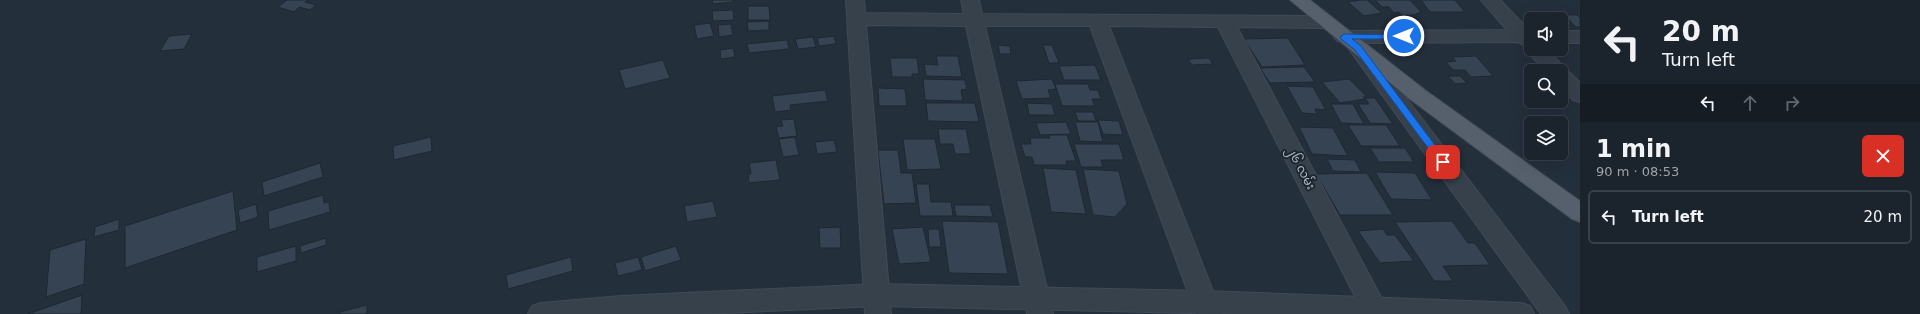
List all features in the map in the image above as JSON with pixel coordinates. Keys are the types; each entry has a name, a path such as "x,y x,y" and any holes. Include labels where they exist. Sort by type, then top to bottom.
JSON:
{"main road":[{"path":"1298,0 1418,95 1580,213"}],"street":[{"path":"1490,0 1524,36"},
{"path":"878,304 855,10 972,10 1097,21 1225,23 1326,22"},
{"path":"972,10 1038,307"},
{"path":"1097,21 1206,308"},
{"name":"၂၆ လမ်း","path":"1225,23 1376,312"},
{"path":"1568,37 1580,37"},
{"path":"1351,42 1524,42"},
{"path":"1351,42 1556,314"},
{"path":"1543,56 1550,64"},
{"path":"1568,83 1580,95"},
{"path":"541,314 621,307 878,304 1521,314"}],"building":[{"path":"287,0 308,0 305,2 316,5 310,10 299,7 294,12 278,7"},
{"path":"712,0 733,0 733,2 713,4"},
{"path":"1367,0 1382,13 1364,16 1348,2"},
{"path":"1375,0 1410,0 1421,12 1414,15 1402,16 1399,12 1394,13 1389,7 1382,7"},
{"path":"1421,0 1455,0 1465,12 1430,12"},
{"path":"748,6 769,6 770,20 748,20"},
{"path":"733,10 734,20 713,21 712,11"},
{"path":"1568,15 1577,15 1580,18 1580,27 1576,27 1568,19"},
{"path":"769,21 769,30 748,31 747,22"},
{"path":"710,23 714,36 697,39 694,25"},
{"path":"731,24 733,35 719,37 718,25"},
{"path":"192,34 184,49 160,51 169,36"},
{"path":"834,36 836,44 819,46 817,38"},
{"path":"813,37 816,47 798,49 795,39"},
{"path":"1288,38 1305,65 1262,67 1244,39"},
{"path":"787,40 789,49 749,53 747,44"},
{"path":"998,45 1010,46 1011,54 1000,54"},
{"path":"1043,45 1052,45 1059,63 1049,63"},
{"path":"733,48 735,57 721,59 720,50"},
{"path":"936,56 958,56 962,77 926,76 924,64 938,65"},
{"path":"1476,56 1493,76 1471,77 1465,70 1453,70 1446,62 1456,61 1452,57"},
{"path":"890,58 917,58 919,74 912,74 912,77 892,77"},
{"path":"1209,58 1213,64 1192,65 1188,59"},
{"path":"663,60 670,78 625,89 619,70"},
{"path":"1095,65 1101,80 1064,80 1059,66"},
{"path":"1304,67 1315,82 1270,83 1260,68"},
{"path":"1448,76 1460,76 1467,83 1455,84"},
{"path":"923,79 965,80 967,89 961,90 963,101 925,100"},
{"path":"1052,79 1056,89 1048,90 1051,98 1022,99 1016,81"},
{"path":"1349,79 1367,97 1363,97 1365,99 1340,103 1322,82"},
{"path":"1055,84 1088,84 1090,90 1098,90 1101,99 1092,99 1095,106 1062,106"},
{"path":"1287,86 1313,87 1326,110 1315,109 1317,114 1302,113"},
{"path":"878,88 905,89 907,106 879,106"},
{"path":"825,90 828,101 790,105 791,110 775,112 772,96"},
{"path":"1365,98 1375,98 1393,124 1370,123 1358,104 1369,104"},
{"path":"926,103 975,103 979,122 928,121"},
{"path":"1027,103 1052,104 1055,115 1029,115"},
{"path":"1331,104 1353,104 1364,124 1341,123"},
{"path":"1075,112 1093,112 1096,121 1078,121"},
{"path":"794,119 797,136 779,138 776,127 783,126 781,120"},
{"path":"1098,120 1119,121 1123,135 1103,134"},
{"path":"1066,122 1071,134 1040,135 1036,123"},
{"path":"1075,122 1098,122 1103,142 1080,141"},
{"path":"1348,125 1386,125 1400,146 1361,146"},
{"path":"1299,127 1333,128 1348,156 1312,154"},
{"path":"938,129 966,129 971,154 955,154 953,144 940,144"},
{"path":"1049,135 1067,135 1076,161 1066,161 1067,165 1034,165 1032,157 1025,157 1021,144 1031,144 1030,138 1050,138"},
{"path":"431,137 432,151 394,160 393,146"},
{"path":"795,137 799,155 783,157 779,139"},
{"path":"903,139 935,139 941,169 907,170"},
{"path":"834,140 837,152 817,154 815,142"},
{"path":"1074,144 1119,144 1124,160 1101,160 1103,167 1081,167"},
{"path":"1370,148 1405,148 1414,162 1379,162"},
{"path":"878,150 898,150 901,173 912,173 916,203 884,204"},
{"path":"1327,159 1355,160 1361,172 1333,171"},
{"path":"776,160 780,180 749,183 748,174 751,174 749,163"},
{"path":"320,163 323,177 264,196 262,182"},
{"path":"1043,168 1076,170 1086,214 1051,212"},
{"path":"1083,169 1119,171 1127,204 1115,217 1093,215"},
{"path":"1375,172 1415,173 1432,200 1391,199"},
{"path":"1367,173 1393,215 1340,215 1316,174"},
{"path":"916,184 929,184 931,202 951,202 953,216 920,216"},
{"path":"233,191 237,230 125,268 125,226"},
{"path":"323,195 324,203 329,202 330,212 269,230 268,211"},
{"path":"713,201 717,217 687,222 684,206"},
{"path":"256,204 258,217 240,223 238,210"},
{"path":"954,205 990,205 993,217 956,216"},
{"path":"119,219 119,230 94,237 95,227"},
{"path":"942,221 998,222 1008,274 949,273"},
{"path":"1452,221 1468,243 1475,243 1490,265 1443,266 1453,281 1434,281 1395,222"},
{"path":"840,227 841,248 820,248 819,228"},
{"path":"923,227 931,262 899,264 892,229"},
{"path":"928,229 939,229 941,247 929,247"},
{"path":"1383,229 1387,235 1395,235 1414,261 1380,263 1358,231"},
{"path":"326,238 326,245 301,253 300,246"},
{"path":"86,239 84,284 46,297 50,250"},
{"path":"296,246 296,261 257,272 257,257"},
{"path":"676,246 681,260 645,271 641,257"},
{"path":"571,257 573,271 508,289 506,275"},
{"path":"638,257 642,270 618,276 615,263"},
{"path":"82,295 81,314 28,314"},
{"path":"367,305 367,314 340,314 340,312"}],"route":[{"path":"1404,36 1344,37 1358,48 1443,162"}]}
